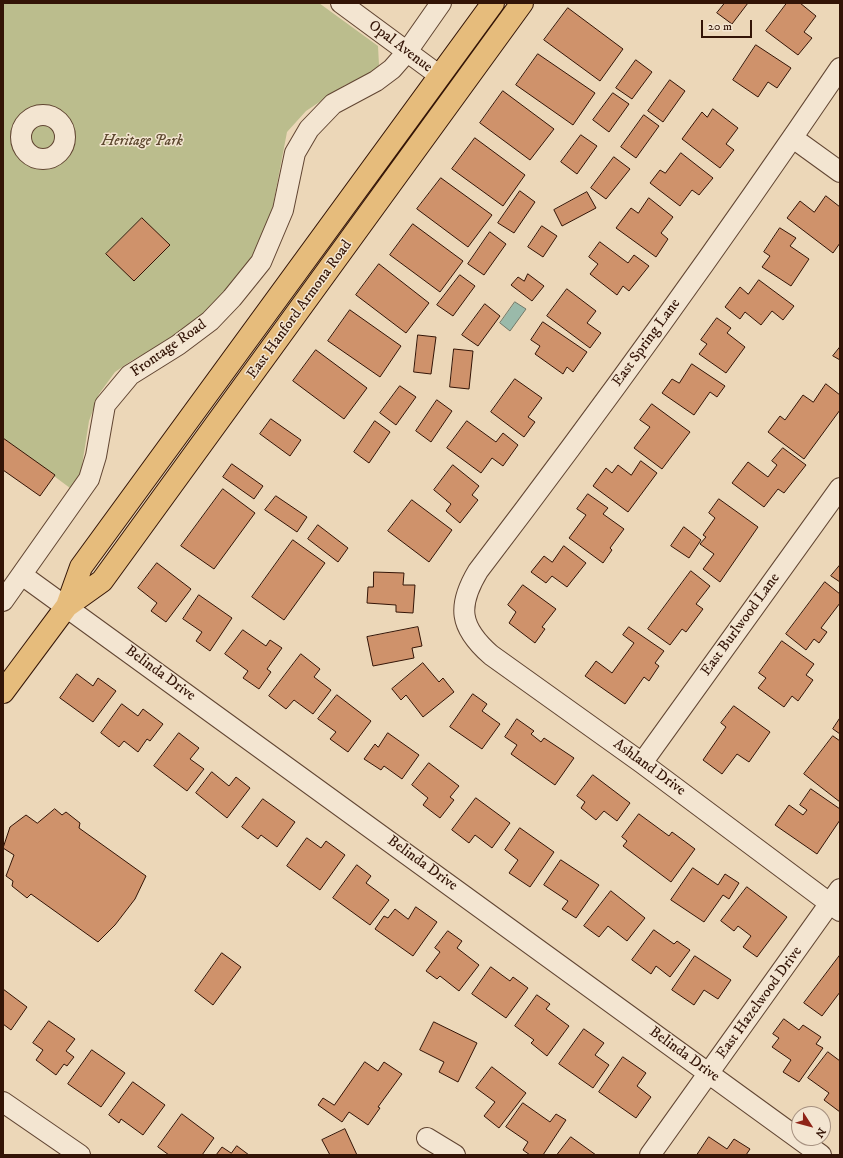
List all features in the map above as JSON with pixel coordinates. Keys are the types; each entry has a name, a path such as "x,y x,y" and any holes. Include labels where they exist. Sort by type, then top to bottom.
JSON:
{"main road":[{"name":"East Hanford Armona Road","path":"3,692 67,606 81,568 493,3"},
{"name":"East Hanford Armona Road","path":"67,606 102,581 522,3"}],"street":[{"name":"Opal Avenue","path":"341,3 440,76"},
{"name":"Frontage Road","path":"3,601 89,478 96,456 105,405 130,375 178,345 210,321 232,298 261,262 283,210 295,153 309,129 332,104 376,81 392,69 441,3"},
{"name":"East Spring Lane","path":"466,620 464,600 468,589 478,572 573,446 750,201 840,68"},
{"path":"793,138 840,172"},
{"name":"East Burlwood Lane","path":"642,763 840,488"},
{"name":"Belinda Drive","path":"22,575 67,606 821,1155"},
{"name":"Ashland Drive","path":"466,620 472,634 491,655 837,901"},
{"name":"East Hazelwood Drive","path":"650,1155 837,901"},
{"path":"3,1102 80,1155"},
{"path":"427,1138 455,1155"}],"green space":[{"name":"Heritage Park","path":"3,3 319,3 378,46 379,65 372,73 345,85 306,111 287,132 269,226 244,272 203,316 180,334 131,361 115,372 99,394 89,421 81,472 70,488 3,438"}],"shaded area":[{"path":"515,302 526,309 510,331 500,323"}],"building":[{"path":"725,3 748,3 732,24 717,13"},
{"path":"787,3 800,3 816,16 804,32 812,38 798,55 766,31"},
{"path":"568,8 623,49 600,81 544,40"},
{"path":"756,45 791,68 777,88 768,82 758,97 733,80"},
{"path":"538,54 595,93 573,125 516,85"},
{"path":"636,60 652,72 632,99 616,88"},
{"path":"670,80 685,91 663,122 648,111"},
{"path":"503,91 554,129 530,160 480,123"},
{"path":"613,93 629,104 609,132 593,120"},
{"path":"713,109 738,128 726,144 734,150 720,168 682,139 702,112 707,117"},
{"path":"644,115 659,126 636,158 621,147"},
{"path":"581,135 597,146 577,174 561,162"},
{"path":"475,138 525,175 503,206 452,169"},
{"path":"681,153 713,178 699,195 692,190 680,206 650,183 660,170 665,173"},
{"path":"614,157 630,169 606,199 591,188"},
{"path":"441,178 492,215 468,247 417,209"},
{"path":"520,191 535,202 514,233 498,223"},
{"path":"587,192 596,208 562,226 554,210"},
{"path":"826,196 840,207 840,243 833,253 787,218 800,201 814,212"},
{"path":"649,198 673,217 661,233 668,239 656,257 616,228 631,208 638,213"},
{"path":"142,218 170,245 134,281 106,254"},
{"path":"413,224 463,261 440,292 390,255"},
{"path":"542,226 557,236 543,257 528,247"},
{"path":"780,228 796,238 790,246 809,259 791,286 762,267 770,256 764,252"},
{"path":"490,232 506,244 484,275 468,264"},
{"path":"600,242 628,263 634,255 649,266 629,291 623,286 617,295 590,274 598,264 589,257"},
{"path":"379,264 429,303 406,333 356,295"},
{"path":"528,274 544,286 532,301 511,285 518,277 524,281"},
{"path":"460,275 475,286 453,316 437,305"},
{"path":"759,280 794,306 783,320 772,311 761,325 745,312 740,319 725,307 740,287 748,294"},
{"path":"567,289 596,311 587,323 601,333 590,348 547,316"},
{"path":"485,304 500,316 478,346 462,335"},
{"path":"350,310 401,346 380,377 328,341"},
{"path":"717,318 731,328 727,333 745,347 726,373 699,354 707,344 701,340"},
{"path":"543,322 587,352 573,372 567,367 563,374 535,354 540,346 531,340"},
{"path":"418,335 436,337 431,374 414,372"},
{"path":"840,347 840,360 833,356"},
{"path":"454,349 473,351 469,389 450,387"},
{"path":"316,350 367,388 344,419 293,381"},
{"path":"692,364 725,386 717,397 710,392 694,415 662,393 672,379 679,383"},
{"path":"515,379 542,398 528,417 535,422 524,437 491,412"},
{"path":"826,384 840,395 840,410 804,459 768,432 780,416 785,420 803,395 813,402"},
{"path":"400,386 416,397 396,425 380,413"},
{"path":"437,400 452,411 431,442 416,431"},
{"path":"652,404 690,432 662,469 634,448 650,427 640,420"},
{"path":"271,419 301,440 290,456 260,434"},
{"path":"375,421 390,432 369,463 354,452"},
{"path":"467,421 496,442 503,433 518,445 503,466 492,458 481,473 447,448"},
{"path":"3,438 55,475 40,496 3,470"},
{"path":"783,448 806,465 784,493 778,489 764,507 732,483 748,462 768,477 777,465 772,461"},
{"path":"641,461 657,473 628,512 593,486 606,468 612,473 618,465 631,475"},
{"path":"232,464 263,486 254,499 223,477"},
{"path":"453,465 479,486 472,495 478,500 460,523 446,511 451,504 434,490"},
{"path":"223,489 255,513 214,569 181,546"},
{"path":"588,494 608,508 603,514 624,529 610,548 612,550 603,563 569,538 586,515 577,509"},
{"path":"276,496 307,517 297,532 265,510"},
{"path":"719,499 758,527 720,582 703,569 714,554 700,544 706,537 703,535 715,518 709,513"},
{"path":"412,500 452,530 429,562 388,531"},
{"path":"318,525 348,548 338,562 308,539"},
{"path":"684,527 701,540 689,558 671,546"},
{"path":"293,540 325,563 284,620 252,597"},
{"path":"564,546 586,563 567,587 552,576 546,583 531,572 544,556 552,562"},
{"path":"157,563 191,589 166,622 151,611 157,603 138,588"},
{"path":"840,565 840,582 831,576"},
{"path":"691,571 710,586 696,604 703,609 686,632 682,629 670,645 648,629"},
{"path":"374,572 404,573 403,585 415,585 413,613 396,612 396,605 367,603 368,587 373,587"},
{"path":"825,582 840,594 840,603 821,628 827,632 819,643 814,639 806,650 786,634"},
{"path":"523,585 556,609 542,627 545,629 535,643 509,623 516,612 508,605"},
{"path":"199,595 232,618 210,651 196,641 202,632 183,619"},
{"path":"418,627 422,646 412,648 414,658 373,666 367,637"},
{"path":"629,627 664,651 655,663 659,666 649,681 644,677 625,704 585,676 596,661 612,673 634,643 623,635"},
{"path":"243,630 266,646 270,640 282,648 267,669 271,672 259,689 243,678 248,671 225,654"},
{"path":"782,641 814,664 806,675 813,680 798,701 792,696 784,707 758,688 766,678 759,673"},
{"path":"301,654 320,669 314,677 331,690 313,714 294,700 286,709 269,696"},
{"path":"423,663 439,682 443,678 454,692 423,717 406,695 401,700 392,689"},
{"path":"77,674 93,686 98,678 116,691 93,722 60,698"},
{"path":"473,694 487,704 482,711 500,724 482,749 450,727"},
{"path":"337,695 371,721 348,752 330,739 336,732 318,719"},
{"path":"122,704 138,716 143,709 163,724 150,741 147,739 138,752 124,741 119,747 101,733"},
{"path":"734,706 770,732 749,762 737,754 722,774 703,760 726,727 721,723"},
{"path":"840,718 840,734 833,729"},
{"path":"517,719 534,731 531,734 541,742 544,738 574,758 555,785 511,754 517,745 505,737"},
{"path":"179,733 199,748 190,759 204,769 187,791 154,766"},
{"path":"388,733 419,755 402,779 384,766 381,770 364,759 375,744 378,747"},
{"path":"833,736 840,741 840,802 804,774"},
{"path":"429,763 459,786 450,797 454,800 440,818 423,805 428,798 412,785"},
{"path":"212,772 229,786 236,777 250,788 227,818 196,793"},
{"path":"593,775 630,803 617,821 604,811 596,820 581,808 585,802 577,796"},
{"path":"811,789 840,809 840,820 817,854 775,825 789,805 803,815 807,810 800,805"},
{"path":"476,798 510,823 492,848 475,835 469,843 452,830"},
{"path":"263,799 295,822 277,847 261,835 258,839 242,827"},
{"path":"55,809 62,815 66,812 80,823 79,828 146,876 135,899 115,925 98,942 31,894 27,898 12,886 13,881 6,876 14,855 3,848 10,827 26,815 37,823"},
{"path":"639,814 669,836 672,832 695,849 671,882 623,846 627,841 622,837"},
{"path":"520,828 554,852 530,887 509,873 518,860 505,850"},
{"path":"307,838 321,848 326,841 345,855 320,890 287,866"},
{"path":"561,860 599,885 576,918 562,909 568,901 544,885"},
{"path":"357,865 371,876 366,883 389,900 370,925 333,898"},
{"path":"693,868 718,885 725,874 739,883 729,899 723,895 704,922 671,900"},
{"path":"747,887 787,917 757,957 743,947 751,936 738,926 734,931 721,921"},
{"path":"611,891 645,918 627,941 608,926 599,937 584,926"},
{"path":"416,907 437,922 413,956 375,929 384,916 388,918 395,909 408,919"},
{"path":"654,930 674,944 677,941 690,950 670,977 656,966 651,974 632,960"},
{"path":"448,931 462,941 457,948 479,965 459,991 440,976 437,979 426,971 440,952 435,948"},
{"path":"222,953 241,967 213,1005 195,991"},
{"path":"840,955 840,992 822,1016 804,1003"},
{"path":"695,956 731,980 718,999 704,990 694,1005 672,990"},
{"path":"491,967 510,981 513,977 528,988 506,1018 472,994"},
{"path":"3,989 27,1007 11,1030 3,1024"},
{"path":"537,995 550,1004 546,1009 569,1026 547,1056 531,1043 534,1040 515,1026"},
{"path":"784,1019 799,1030 803,1025 821,1037 816,1044 823,1048 799,1082 783,1072 791,1060 772,1047 779,1038 773,1034"},
{"path":"49,1021 75,1039 66,1051 74,1057 67,1066 64,1064 56,1075 36,1060 43,1050 33,1043"},
{"path":"434,1022 477,1043 458,1082 439,1072 444,1062 420,1050"},
{"path":"584,1029 604,1043 595,1055 609,1065 593,1088 559,1064"},
{"path":"92,1050 125,1073 101,1107 68,1084"},
{"path":"828,1052 840,1061 840,1112 824,1100 829,1093 808,1078"},
{"path":"623,1057 646,1073 637,1086 651,1097 636,1118 599,1092"},
{"path":"365,1062 378,1071 384,1062 402,1074 378,1107 380,1108 368,1125 349,1112 342,1122 318,1105 323,1098 334,1105"},
{"path":"492,1067 526,1093 499,1128 484,1116 495,1102 476,1088"},
{"path":"133,1082 165,1105 143,1135 121,1119 119,1123 109,1115"},
{"path":"523,1103 550,1122 556,1114 566,1120 543,1155 530,1155 523,1150 528,1142 506,1127"},
{"path":"182,1114 214,1138 202,1155 169,1155 158,1147"},
{"path":"345,1129 357,1155 330,1155 322,1140"},
{"path":"571,1137 596,1155 557,1155"},
{"path":"709,1137 727,1149 734,1139 750,1149 746,1155 697,1155"},
{"path":"237,1146 249,1155 216,1155 222,1147 231,1153"}]}
